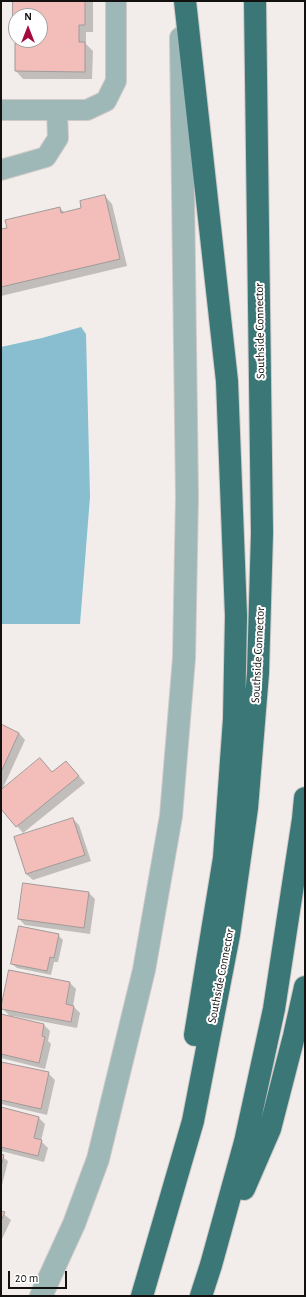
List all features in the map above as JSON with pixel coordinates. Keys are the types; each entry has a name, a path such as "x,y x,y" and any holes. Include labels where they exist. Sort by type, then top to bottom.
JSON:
{"highway":[{"path":"170,1202 224,858 234,719 235,632 227,381 186,1"},
{"name":"Southside Connector","path":"142,1296 193,1121 229,935 247,808 258,673 262,533 255,1"},
{"path":"201,1296 245,1142 274,1009 302,827 305,798"},
{"path":"211,1265 270,1128 305,987"}],"street":[{"path":"1,110 87,110 106,101 116,80 116,1"},
{"path":"40,1296 74,1224 98,1159 144,970 171,816 184,658 187,497 180,1"},
{"path":"1,170 46,157 58,138 57,111"}],"water":[{"path":"81,327 86,334 90,497 80,624 1,624 1,347 42,338"}],"building":[{"path":"13,1 85,1 85,25 79,25 79,42 85,42 85,72 15,71 15,48 48,48 48,8 13,8"},
{"path":"105,195 120,259 1,287 1,229 7,228 5,220 60,207 61,213 81,208 80,201"},
{"path":"1,724 19,733 1,772"},
{"path":"40,758 52,772 66,761 79,776 16,827 1,809 1,790"},
{"path":"73,818 85,855 26,874 14,837"},
{"path":"23,883 89,892 84,928 18,919"},
{"path":"19,926 59,934 54,958 50,957 47,971 11,964"},
{"path":"9,970 70,982 66,1004 74,1006 71,1022 1,1009"},
{"path":"1,1014 44,1024 42,1036 45,1037 39,1063 1,1054"},
{"path":"1,1062 49,1072 41,1109 1,1100"},
{"path":"1,1107 39,1117 34,1138 42,1140 38,1156 1,1147"},
{"path":"1,1154 4,1155 1,1167"},
{"path":"1,1211 5,1212 1,1221"}]}
